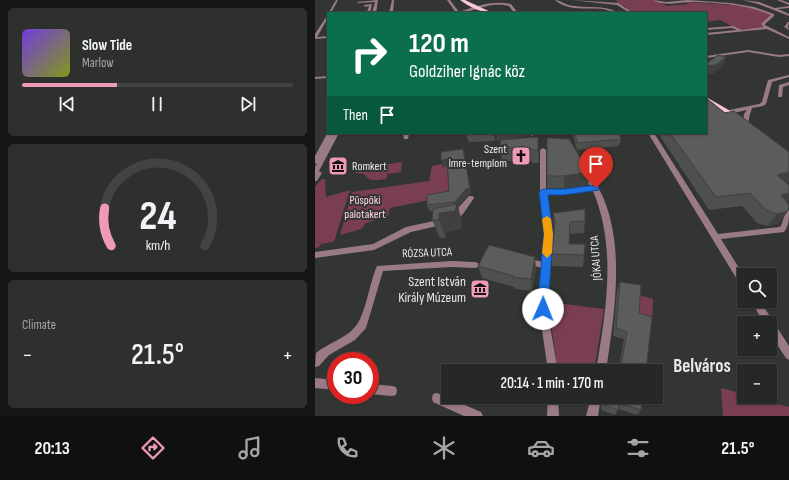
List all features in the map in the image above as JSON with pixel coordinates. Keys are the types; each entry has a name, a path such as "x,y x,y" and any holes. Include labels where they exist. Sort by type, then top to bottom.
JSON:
{"main road":[{"path":"463,0 488,12"},
{"path":"707,100 755,129"}],"street":[{"path":"330,12 337,0"},
{"path":"358,2 377,0 374,12"},
{"path":"391,12 393,0"},
{"path":"448,0 461,12 488,12 488,5"},
{"path":"556,0 563,5 607,9 614,12"},
{"path":"572,0 618,4 630,12"},
{"path":"654,0 660,3 687,1 746,5 773,16 763,24 767,28 789,38"},
{"path":"737,0 756,2 789,15"},
{"path":"779,0 789,3"},
{"path":"786,0 789,3"},
{"path":"364,12 365,6 368,2"},
{"path":"461,12 467,2"},
{"path":"461,12 476,7 508,4 515,12"},
{"path":"365,6 371,6 369,12"},
{"path":"774,9 789,7"},
{"path":"315,38 327,17"},
{"path":"789,23 786,27 789,29"},
{"path":"707,29 733,27 742,31"},
{"path":"707,34 767,28"},
{"path":"781,34 789,33"},
{"path":"315,38 327,37"},
{"path":"707,57 748,51 779,56 789,55"},
{"path":"707,53 713,56"},
{"path":"729,112 763,104 771,80 789,76"},
{"path":"315,78 327,77"},
{"path":"780,96 781,86 789,83"},
{"path":"746,123 747,114 750,108"},
{"path":"315,162 329,134"},
{"path":"315,179 319,173 315,171 335,134"},
{"path":"652,134 737,272"},
{"path":"543,150 543,192 549,234 543,309 552,364"},
{"name":"JÓKAI UTCA","path":"578,162 596,188 606,221 611,260 609,309 602,364"},
{"path":"543,192 564,192 596,188"},
{"path":"315,255 374,247 409,229 449,220 460,212 471,198"},
{"path":"715,237 781,230 784,227 789,213"},
{"path":"517,259 546,266"},
{"name":"RÓZSA UTCA","path":"315,362 322,354 358,333 363,325 380,268 451,264 475,265"},
{"path":"777,336 789,355"},
{"path":"315,384 327,385"},
{"path":"379,390 392,391"},
{"path":"437,398 477,416"},
{"path":"553,404 553,416"},
{"path":"592,416 595,404"}],"green space":[{"path":"616,0 654,0 667,6 689,4 684,2 747,6 773,15 763,24 766,28 741,31 720,20 707,22 707,12 632,12 625,6 618,4"},
{"path":"402,162 401,172 387,174 386,179 371,180 364,174 355,173 360,168"},
{"name":"Püspöki palotakert","path":"442,164 442,167 447,166 449,196 390,208 388,216 366,223 361,229 340,235 352,192 429,181 432,166"},
{"path":"322,179 325,179 326,197 350,190 335,239 333,242 321,244 319,247 315,248 315,187"},
{"path":"638,295 653,299 652,323 637,318"},
{"path":"548,302 604,309 595,364 557,364"},
{"path":"721,388 737,392 737,404 777,404 789,407 789,416 723,416"}],"building":[{"path":"718,55 726,57 716,65 707,66 707,63"},
{"path":"707,99 725,113 734,111 789,152 789,172 777,175 789,185 789,193 781,195 789,205 788,211 777,214 766,210 750,193 716,197 671,134 707,134"},
{"path":"575,134 619,134 621,139 577,143"},
{"path":"538,137 538,150 532,150 531,148 500,148 501,140"},
{"path":"547,138 569,139 589,172 564,176 547,176"},
{"path":"463,149 470,188 466,189 455,202 427,205 427,195 449,191 447,159 441,160 441,152"},
{"path":"457,204 455,211 439,213 439,220 432,220 433,209"},
{"path":"585,209 585,221 570,222 569,244 585,244 584,255 552,254 555,222 553,213"},
{"path":"489,245 535,257 531,279 513,277 514,276 478,266"},
{"path":"620,282 641,285 639,313 652,317 647,364 622,364 627,332 616,328"},
{"path":"603,404 619,404 618,410"},
{"path":"622,404 641,404 641,410"}],"slow traffic":[{"path":"547,219 549,234 547,253"}],"place":[{"name":"Szent Imre-templom","path":"521,156"},
{"name":"Romkert","path":"338,166"},
{"name":"Szent István Király Múzeum","path":"480,289"}],"district":[{"name":"Belváros","path":"702,366"}],"route":[{"path":"543,309 542,296 549,234 543,192 564,192 596,188"}]}
